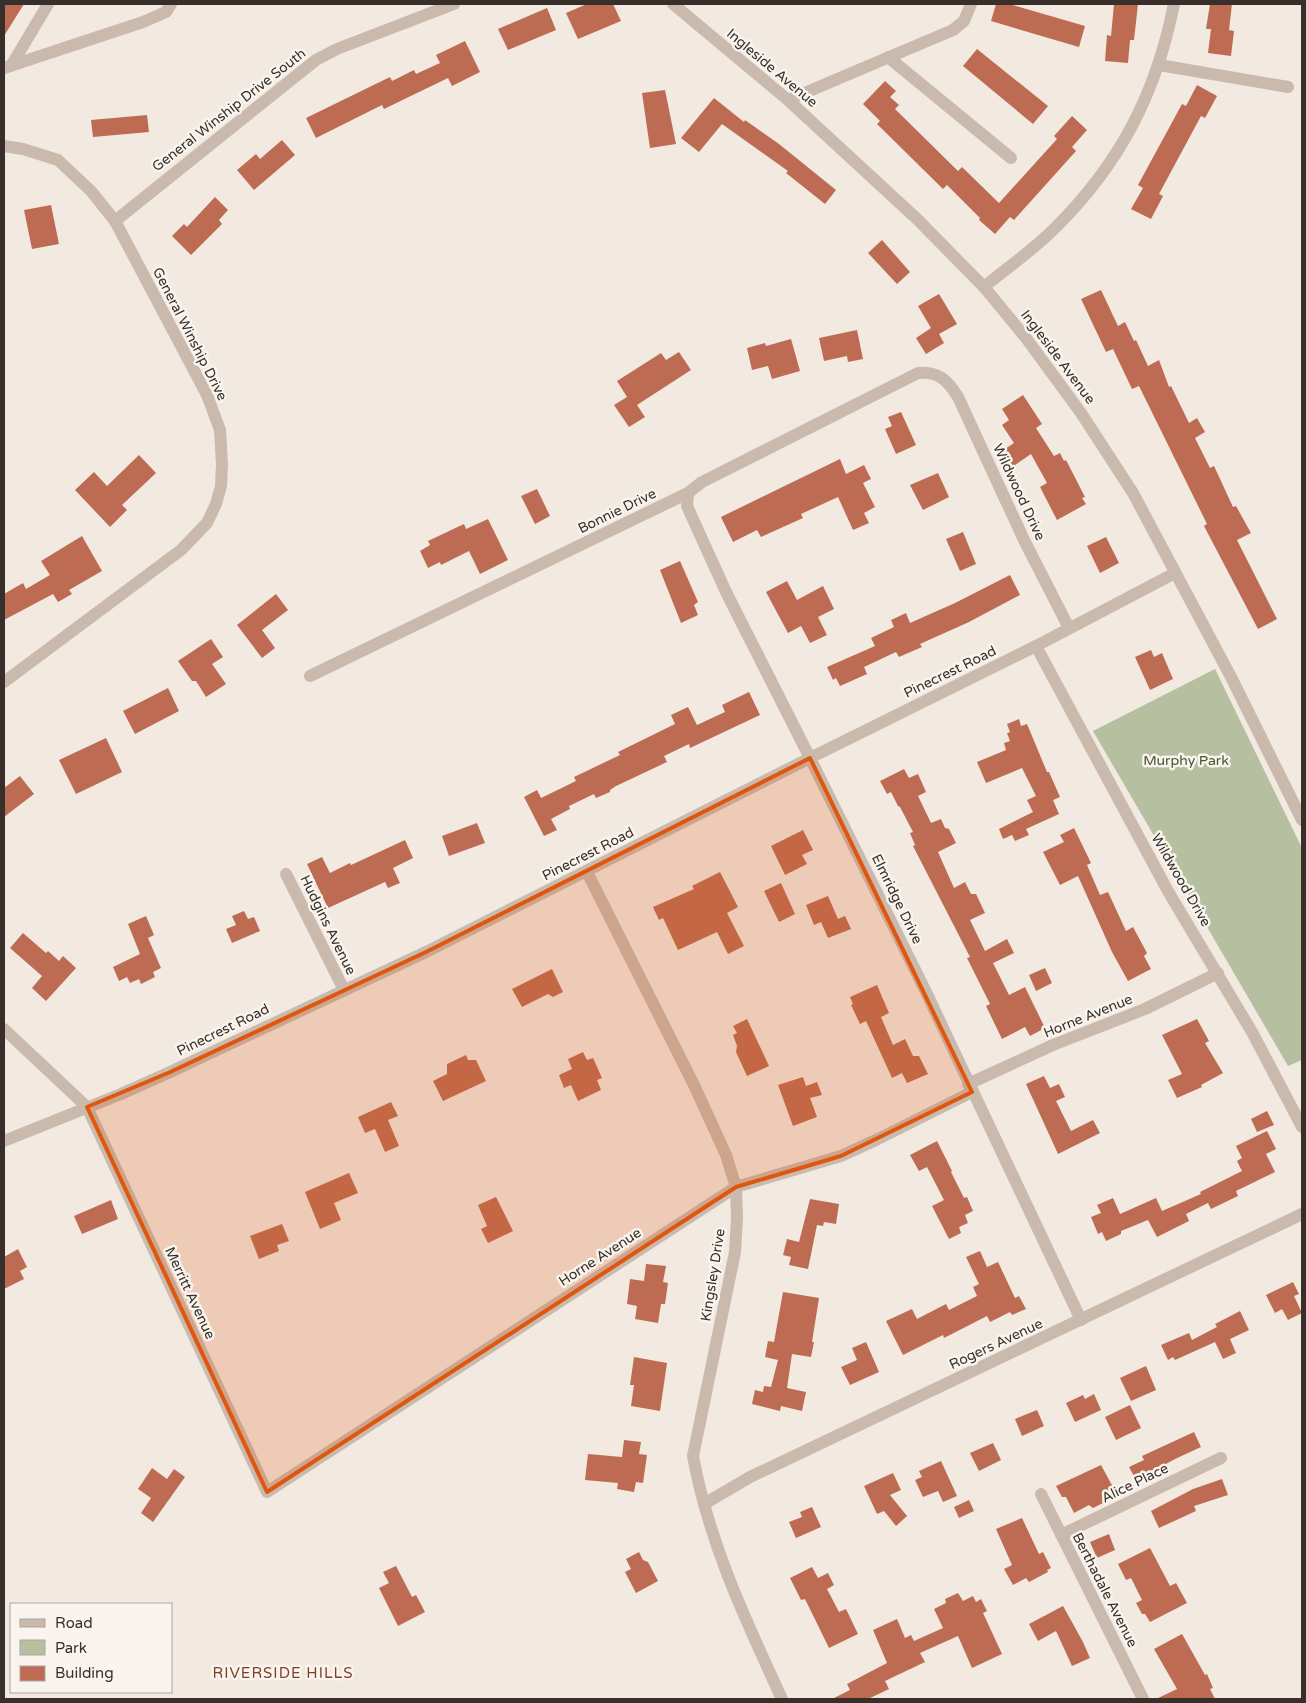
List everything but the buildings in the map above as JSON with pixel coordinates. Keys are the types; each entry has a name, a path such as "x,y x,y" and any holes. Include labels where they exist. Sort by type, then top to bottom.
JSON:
{"street":[{"path":"7,67 48,4"},
{"path":"7,67 143,22 166,12 171,4"},
{"name":"General Winship Drive South","path":"115,220 316,60 337,49 454,4"},
{"name":"Ingleside Avenue","path":"673,4 788,100 917,218 984,288 1026,338 1081,413 1133,494 1231,677 1302,820"},
{"path":"788,100 953,30 964,21 970,4"},
{"path":"984,288 1053,230 1082,199 1122,146 1159,66 1174,4"},
{"path":"888,57 1011,158"},
{"path":"1159,66 1288,87"},
{"name":"General Winship Drive","path":"4,146 23,149 58,160 91,191 115,220 207,395 220,430 222,464 221,486 216,504 207,523 181,550 4,682"},
{"name":"Bonnie Drive","path":"310,676 688,493 702,482 918,372 934,374"},
{"name":"Wildwood Drive","path":"934,374 949,383 958,397 1024,540 1069,628"},
{"name":"Elmridge Drive","path":"688,493 687,506 726,592 908,956 1081,1320"},
{"name":"Pinecrest Road","path":"4,1141 168,1073 426,952 1036,646 1175,572"},
{"name":"Wildwood Drive","path":"1036,646 1170,893 1252,1032 1302,1127"},
{"name":"Kingsley Drive","path":"587,872 698,1093 726,1155 736,1187 735,1252 693,1456 715,1542 734,1595 782,1699"},
{"name":"Hudgins Avenue","path":"286,874 344,990"},
{"name":"Horne Avenue","path":"267,1492 736,1187 841,1156 876,1140 1053,1045 1145,1009 1218,973"},
{"path":"4,1029 87,1107"},
{"name":"Merritt Avenue","path":"87,1107 267,1492"},
{"name":"Rogers Avenue","path":"704,1504 750,1478 1302,1214"},
{"name":"Alice Place","path":"1061,1535 1222,1458"},
{"name":"Berthadale Avenue","path":"1040,1494 1143,1699"}],"highlighted area":[{"path":"810,758 972,1092 841,1156 736,1187 267,1492 87,1107 168,1073 426,952"}],"green space":[{"name":"Murphy Park","path":"1215,669 1302,848 1302,1060 1288,1066 1093,731"}],"district":[{"name":"RIVERSIDE HILLS","path":"283,1673"}]}
